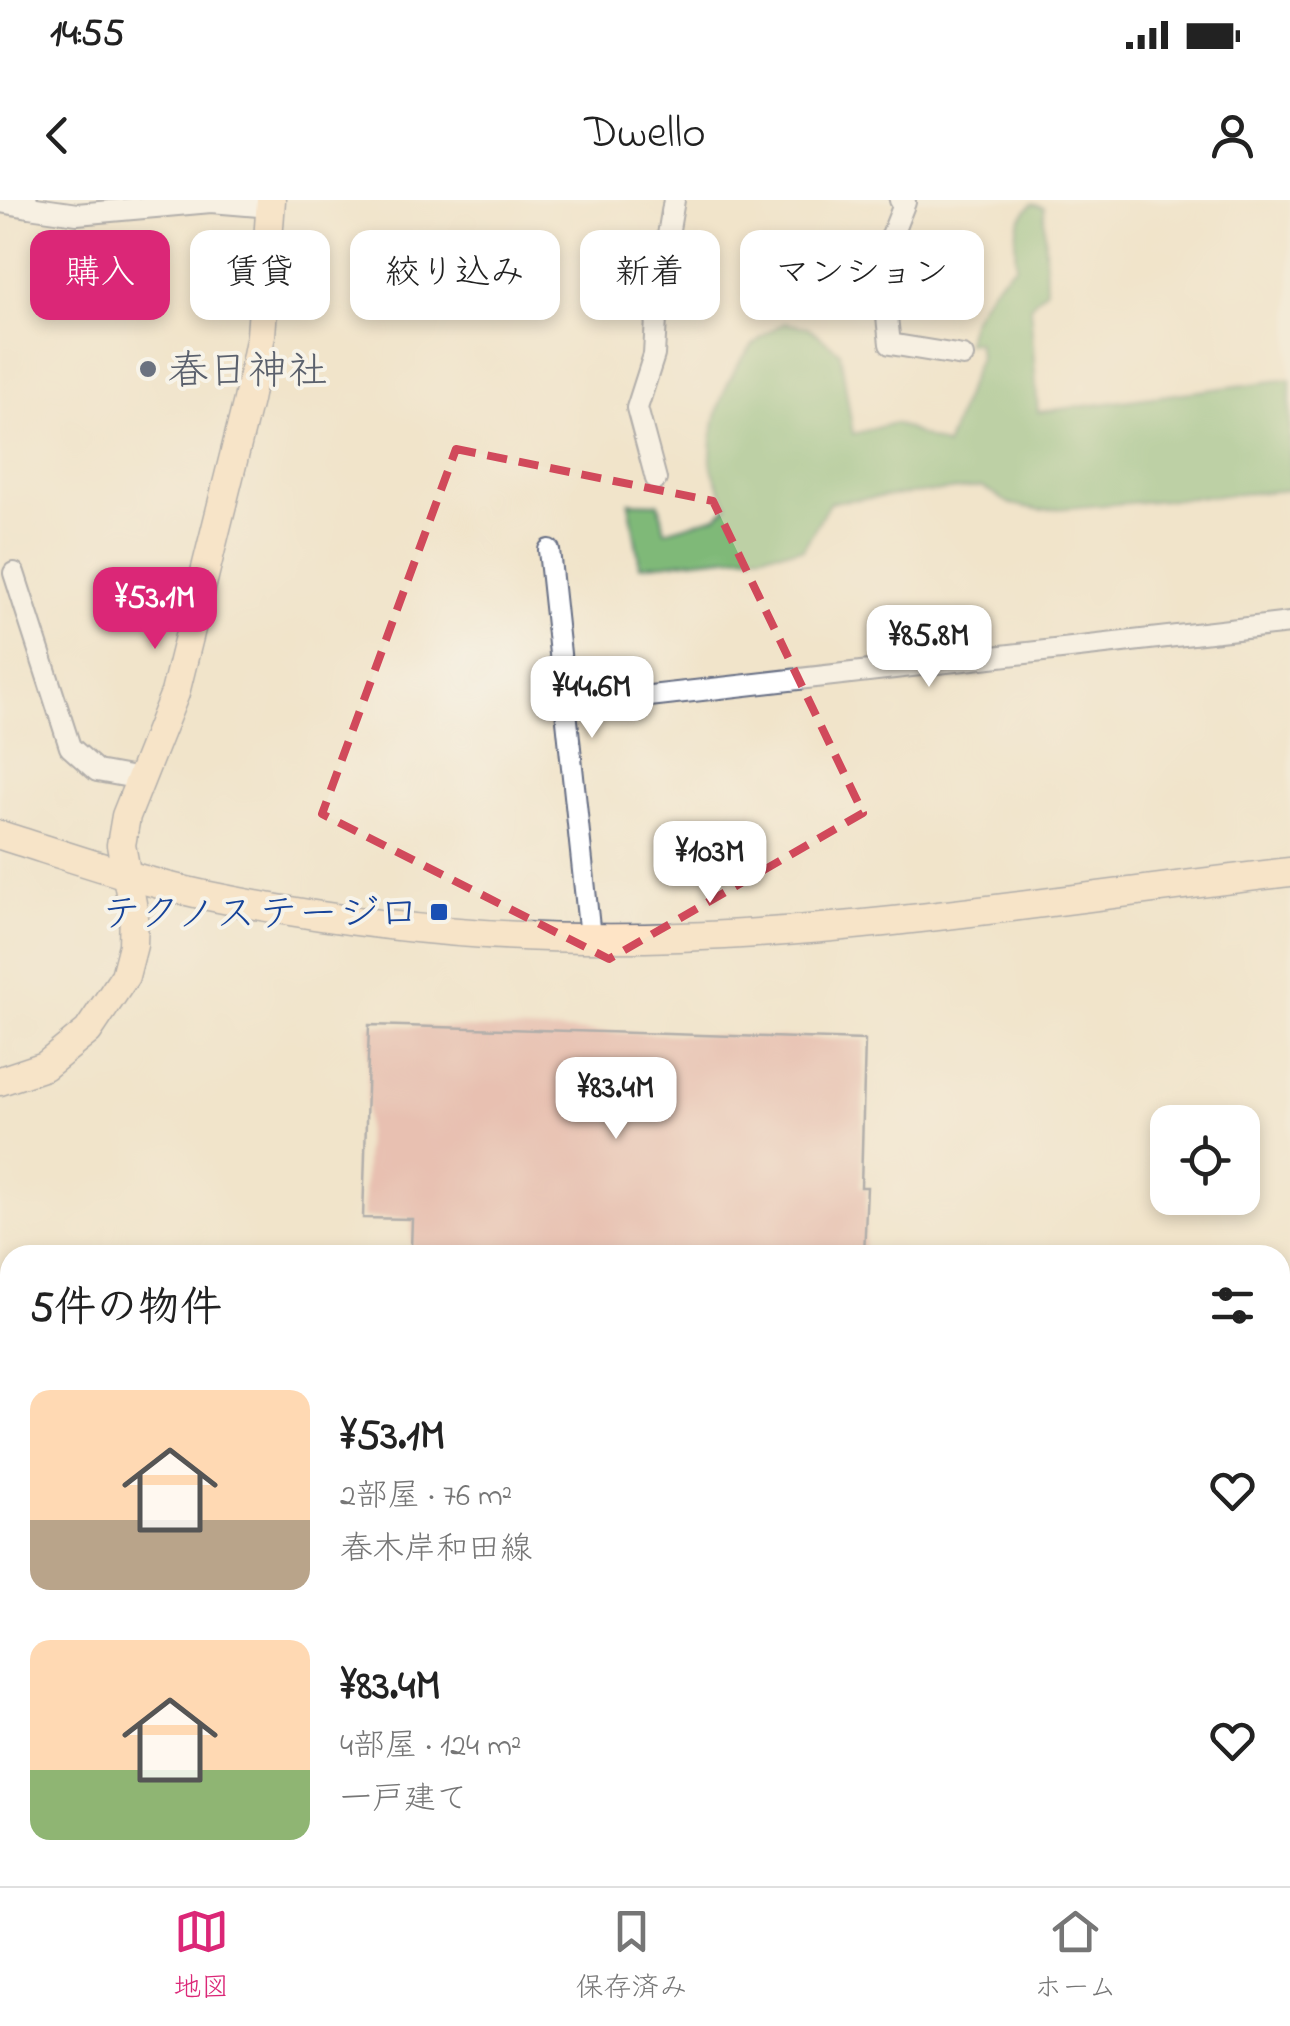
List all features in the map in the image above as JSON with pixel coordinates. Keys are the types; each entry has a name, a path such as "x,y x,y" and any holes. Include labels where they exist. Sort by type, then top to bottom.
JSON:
{"street":[{"path":"656,479 637,408 654,355 657,300 674,200"},
{"path":"900,200 905,202 880,263 890,344 964,356"},
{"path":"0,202 77,214 211,202 271,204 261,335 248,400 174,693 126,816 122,844 134,945 125,976 88,1031 45,1066 0,1081"},
{"path":"548,550 590,937"},
{"path":"14,573 70,747 97,771 141,779"},
{"path":"562,706 1290,624"},
{"path":"0,835 201,894 317,915 507,934 590,937 758,932 1290,872"}],"highlighted area":[{"path":"456,449 713,501 863,813 609,959 322,814"}],"green space":[{"path":"1032,204 1044,207 1046,289 1030,306 1038,412 1290,379 1290,490 1041,510 1010,504 982,487 830,502 803,549 640,566 629,502 659,503 665,531 717,516 728,506 711,462 721,401 752,346 785,323 808,327 840,352 853,434 894,423 946,446 979,357 977,342 966,343 971,321 984,320 984,300 1016,265 1016,232"}],"building":[{"path":"369,1025 865,1040 861,1187 867,1187 864,1245 411,1245 412,1219 363,1218"}],"place":[{"name":"春日神社","path":"148,369"},
{"name":"テクノステージ口","path":"439,912"}]}
